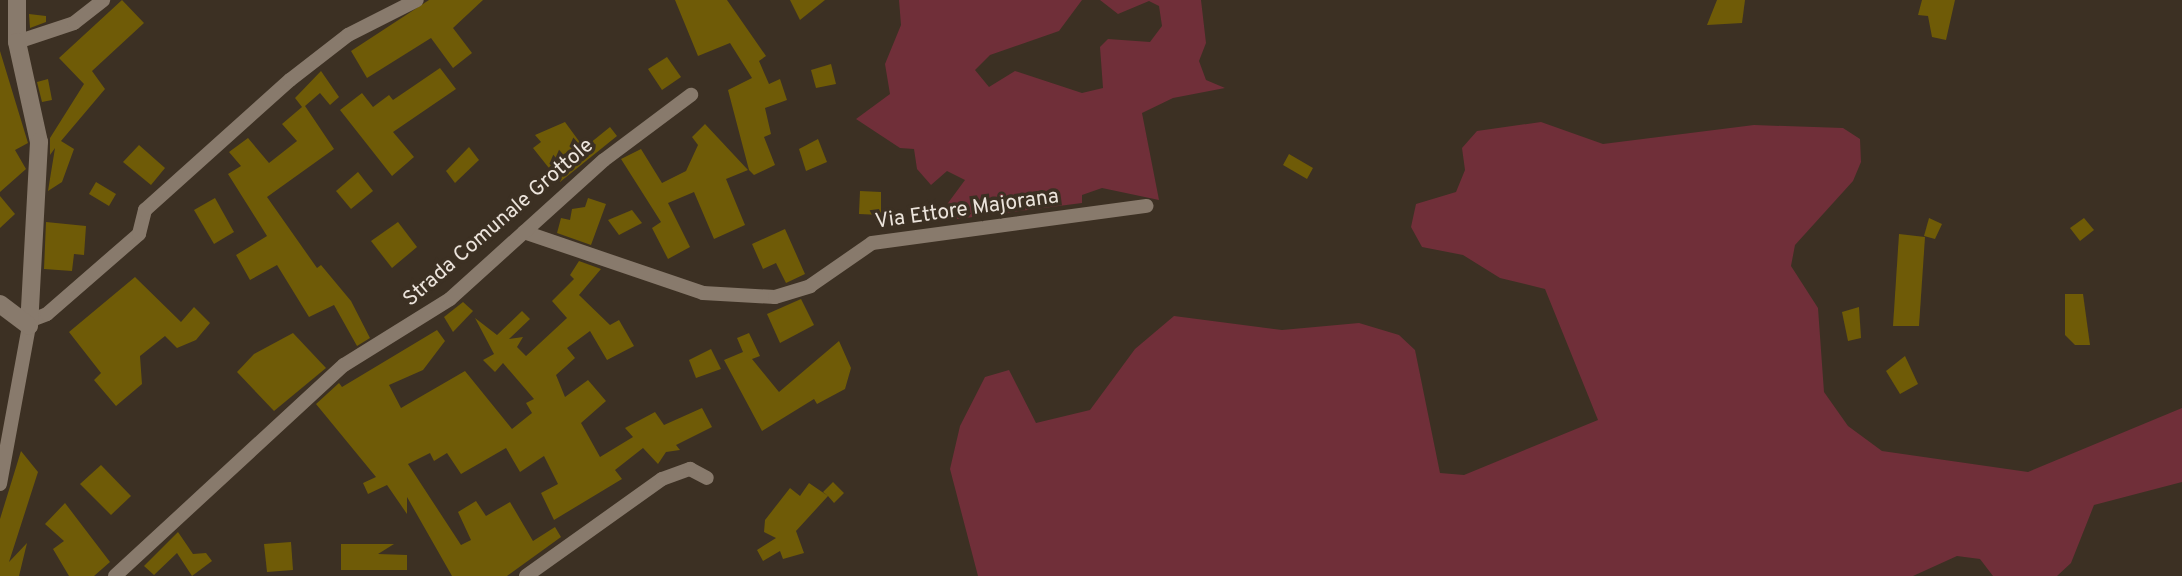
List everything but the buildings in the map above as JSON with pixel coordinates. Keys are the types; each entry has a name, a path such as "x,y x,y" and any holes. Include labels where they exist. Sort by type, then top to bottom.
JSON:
{"street":[{"path":"17,42 74,23 103,0"},
{"path":"29,324 47,314 139,234 143,211 290,80 348,35 417,0"},
{"path":"0,484 29,324 39,142 17,42 16,1"},
{"name":"Strada Comunale Grottole","path":"120,572 158,531 344,365 442,305 604,160 691,95"},
{"name":"Via Ettore Majorana","path":"524,232 703,293 775,297 810,286 872,243 1147,206"},
{"path":"0,304 29,324"},
{"path":"526,576 662,479 690,469 707,478"},
{"path":"120,572 139,576"}],"shaded area":[{"path":"899,0 1082,0 1059,31 990,55 975,70 989,87 1015,71 1082,93 1103,88 1100,47 1108,39 1150,42 1162,26 1159,6 1149,1 1118,14 1100,0 1201,0 1206,43 1199,61 1206,80 1225,88 1173,98 1142,113 1159,200 1102,188 1082,195 1082,203 934,222 965,180 947,171 931,185 917,169 914,149 900,148 856,119 890,94 885,64 901,25"},
{"path":"1541,122 1603,144 1754,125 1843,128 1860,139 1861,162 1853,181 1795,245 1791,266 1818,308 1824,392 1848,426 1882,451 2028,472 2182,408 2182,482 2094,505 2071,563 2057,576 1993,576 1980,559 1957,556 1913,576 978,576 950,469 960,426 985,377 1009,370 1036,423 1090,410 1135,349 1174,316 1282,330 1359,323 1399,335 1415,350 1440,473 1464,475 1598,420 1545,289 1500,278 1463,255 1422,247 1411,227 1416,204 1456,192 1465,170 1462,148 1477,131"}]}
